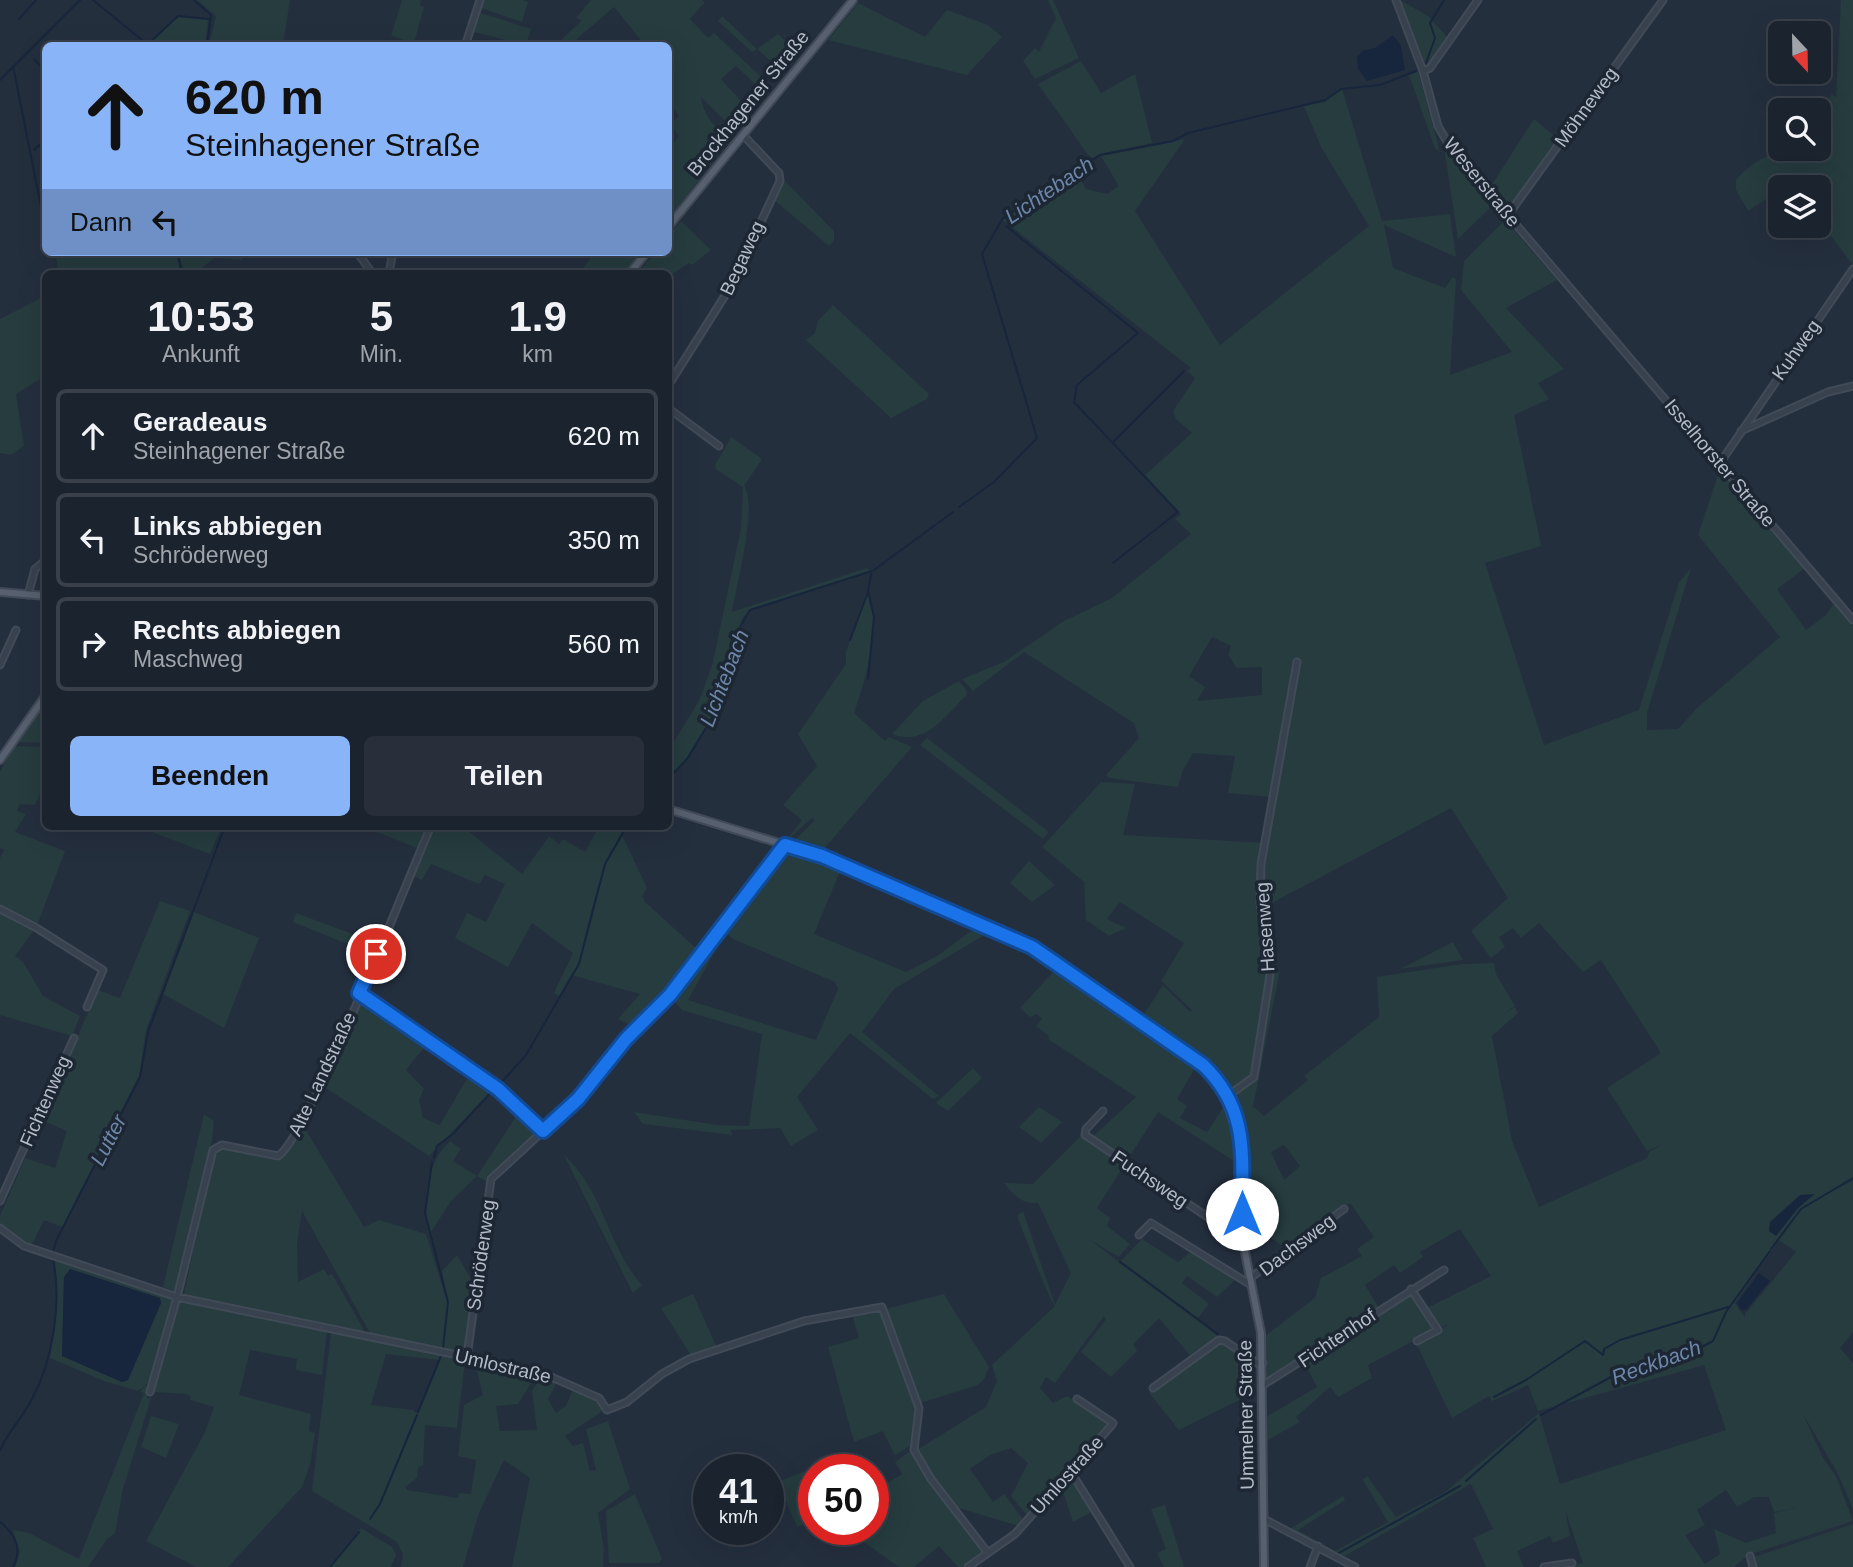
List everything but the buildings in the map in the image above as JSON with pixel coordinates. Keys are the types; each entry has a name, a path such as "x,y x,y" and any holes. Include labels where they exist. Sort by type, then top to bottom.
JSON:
{"main road":[{"name":"Brockhagener Straße","path":"672,221 853,0"},
{"path":"632,270 644,256"},
{"path":"0,592 42,596"},
{"path":"0,760 42,701"},
{"name":"Ummelner Straße","path":"672,810 841,862 1048,957 1185,1051 1213,1075 1229,1095 1240,1127 1242,1237 1261,1333 1264,1567"}],"street":[{"path":"467,42 480,0"},
{"name":"Weserstraße","path":"1396,0 1423,71 1443,137 1586,306"},
{"path":"1423,71 1430,68 1478,0"},
{"name":"Möhneweg","path":"1508,215 1663,0"},
{"name":"Begaweg","path":"672,380 731,286 780,181 779,173 743,135"},
{"name":"Kuhweg","path":"1720,463 1853,269"},
{"name":"Isselhorster Straße","path":"1586,306 1853,620"},
{"path":"1741,431 1828,392 1853,386"},
{"path":"672,411 719,446"},
{"path":"28,595 35,569 42,563"},
{"path":"0,665 16,630"},
{"name":"Hasenweg","path":"1229,1095 1254,1077 1270,975 1260,903 1261,864 1297,662"},
{"name":"Alte Landstraße","path":"177,1297 213,1150 222,1144 273,1156 282,1153 302,1124 429,830"},
{"name":"Schröderweg","path":"467,1357 491,1179 578,1099 626,1039 670,995 785,845"},
{"path":"0,909 35,927 103,970 87,1007"},
{"path":"359,993 498,1089 543,1131"},
{"name":"Fichtenweg","path":"0,1202 74,1038"},
{"name":"Fuchsweg","path":"1103,1111 1084,1131 1088,1138 1236,1236 1242,1237"},
{"name":"Dachsweg","path":"1250,1282 1344,1209"},
{"path":"1139,1235 1151,1223 1250,1282"},
{"name":"Umlostraße","path":"0,1228 24,1246 177,1297 467,1357 559,1379 599,1398 607,1410 627,1402 662,1374 690,1359 804,1321 882,1307 919,1408 914,1450 930,1479 988,1553"},
{"name":"Fichtenhof","path":"1263,1385 1444,1270"},
{"path":"1411,1289 1438,1330 1417,1341"},
{"path":"150,1392 177,1297"},
{"path":"1153,1388 1219,1340 1225,1341 1257,1363 1263,1363"},
{"name":"Umlostraße","path":"968,1567 1015,1534 1113,1423 1077,1399"},
{"path":"1070,1472 1129,1567"},
{"path":"1264,1519 1355,1567"},
{"path":"1312,1566 1318,1546"},
{"path":"1750,1556 1753,1567"},
{"path":"1544,1567 1572,1563"}],"green space":[{"path":"197,0 290,0 283,42 210,42 216,16"},
{"path":"402,0 421,0 420,6 424,7 414,42 391,36"},
{"path":"484,0 528,2 522,22 481,8"},
{"path":"591,0 702,0 705,2 690,19 708,38 714,33 773,88 767,96 736,66 721,79 741,101 726,121 736,133 733,137 723,125 725,121 701,97 708,116 729,142 672,214 672,145 679,136 672,122 679,116 672,106 672,42 643,42 614,7 573,42 559,42 582,20 576,18"},
{"path":"1048,0 1053,0 1079,58 1035,79 1023,61 1035,48 1039,52 1056,18"},
{"path":"1400,0 1428,16 1448,38 1427,68"},
{"path":"1841,0 1853,0 1853,265 1831,236 1831,175 1768,175 1768,198 1748,211 1736,190 1736,180 1763,158 1768,156 1768,161 1831,161 1830,98 1831,94 1836,97"},
{"path":"858,3 925,37 947,10 988,25 1002,37 967,75 828,40"},
{"path":"481,13 531,29 527,42 514,42 474,32"},
{"path":"722,16 757,49 752,52 718,21"},
{"path":"178,17 208,20 205,42 150,42"},
{"path":"778,34 800,55 785,73 757,49"},
{"path":"1081,61 1101,93 1135,74 1152,143 1100,154 1091,159 1038,84"},
{"path":"1418,71 1440,152 1435,148 1409,75"},
{"path":"1342,89 1382,221 1450,214 1456,257 1384,225 1393,268 1445,288 1453,277 1456,279 1450,375 1512,352 1461,290 1464,261 1505,220 1557,280 1506,308 1564,369 1538,383 1549,399 1514,415 1541,546 1485,563 1544,745 1639,710 1679,582 1691,568 1647,713 1647,730 1678,729 1697,708 1780,637 1698,535 1720,469 1805,568 1777,589 1806,630 1826,615 1834,603 1853,626 1853,1180 1842,1186 1853,1181 1853,1332 1840,1348 1853,1363 1853,1509 1838,1474 1803,1414 1823,1458 1836,1476 1853,1521 1748,1555 1734,1567 1561,1567 1583,1563 1565,1509 1570,1536 1553,1543 1550,1536 1517,1551 1524,1567 1486,1567 1473,1538 1493,1529 1471,1484 1341,1558 1290,1529 1343,1496 1345,1500 1298,1530 1335,1551 1388,1522 1363,1480 1367,1476 1396,1517 1444,1493 1539,1413 1560,1484 1726,1430 1704,1365 1538,1411 1528,1385 1492,1401 1489,1396 1452,1418 1416,1343 1450,1324 1438,1328 1425,1309 1491,1276 1460,1229 1420,1252 1423,1257 1400,1273 1394,1265 1365,1285 1379,1308 1267,1381 1265,1336 1315,1298 1321,1278 1362,1256 1357,1249 1374,1237 1350,1203 1288,1250 1246,1220 1244,1126 1233,1096 1259,1078 1253,1106 1264,1116 1308,1080 1304,1076 1379,1017 1377,977 1462,964 1494,963 1496,974 1515,1006 1503,1014 1515,1007 1518,1013 1492,1036 1512,1141 1539,1207 1647,1158 1649,1152 1663,1144 1647,1151 1607,1088 1661,1053 1601,960 1583,972 1539,923 1521,938 1513,928 1499,937 1505,947 1491,958 1471,931 1508,898 1451,808 1268,905 1279,976 1260,1070 1231,1092 1200,1058 1142,1017 1163,985 1190,1012 1192,1010 1161,981 1184,943 1120,902 1107,919 1126,928 1109,936 1086,920 1084,882 1042,847 1101,782 1135,784 1123,835 1267,843 1290,726 1285,725 1271,797 1228,793 1235,756 1193,753 1183,770 1178,787 1109,778 1106,775 1139,738 1134,723 1024,652 973,691 962,679 1004,662 1064,621 1112,598 1191,534 1175,519 1181,514 1145,475 1192,433 1176,419 1173,411 1195,378 1187,371 1191,368 1003,220 1076,171 1086,189 1107,194 1119,186 1101,156 1185,139 1135,211 1220,345 1369,226 1321,147 1304,106 1325,102","holes":["1212,637 1231,646 1228,655 1237,668 1262,667 1262,695 1197,701 1205,687 1189,676","1284,1145 1300,1166 1284,1180 1271,1152","1779,1240 1796,1252 1745,1314 1745,1318 1735,1303","1726,1490 1737,1507 1754,1497 1769,1497 1774,1512 1796,1508 1774,1513 1776,1533 1746,1543 1714,1529 1720,1554 1705,1564 1685,1535 1705,1525 1697,1510"]},
{"path":"1534,119 1559,140 1510,208 1491,186"},
{"path":"1444,147 1493,205 1458,239"},
{"path":"785,181 834,231 834,240 829,246 773,199"},
{"path":"681,221 711,250 692,265 689,263 672,274 672,270 640,270 652,256 672,256 672,232"},
{"path":"56,256 177,256 180,270 58,270"},
{"path":"180,256 246,256 241,260 214,258 203,267 204,270 183,270"},
{"path":"592,256 638,256 626,270 582,270"},
{"path":"42,298 42,378 16,394 24,446 11,455 0,453 0,319"},
{"path":"833,305 929,394 927,399 891,418 806,340 815,333 818,321"},
{"path":"731,437 762,459 744,486 749,510 732,612 867,568 870,572 750,609 742,619 710,721 686,759 672,775 672,745 700,699 713,662 741,528 743,487 716,469 715,465"},
{"path":"866,593 872,603 873,634 867,670 854,713 885,741 889,737 912,747 822,851 792,843 815,820 812,818 786,841 802,820 783,805 817,766 798,734 846,664 846,652"},
{"path":"959,681 967,691 966,696 933,728 915,736 892,734 923,701"},
{"path":"42,707 42,743 18,742"},
{"path":"927,738 1049,832 1043,839 920,745"},
{"path":"14,746 42,747 42,790 35,805 20,804 17,811 26,814 15,832 65,851 38,923 0,905 0,858 4,850 0,848 0,772"},
{"path":"147,830 220,830 210,854"},
{"path":"372,830 424,830 417,848"},
{"path":"432,830 468,830 522,874 549,836 559,844 563,839 585,852 597,830 624,830 614,846 622,835 647,888 642,896 645,902 699,951 669,992 634,1027 618,1019 640,994 571,975 559,996 554,993 573,953 532,923 508,967 455,938 467,913 486,922 505,884 485,875 479,884 431,864 422,880 413,876","holes":["607,861 583,944 599,883"]},
{"path":"783,852 841,869 814,934 906,972 937,956 975,928 986,934 894,989 862,1032 939,1096 933,1099 850,1033 797,1097 818,1130 791,1146 780,1128 730,1130 733,1135 643,1124 634,1112 717,1125 749,1126 762,1034 682,1010 671,998 720,933 724,935 688,1000 816,1040 838,989 835,982 733,939 723,929"},
{"path":"1029,861 1055,885 1032,902 1010,883"},
{"path":"160,901 190,911 146,1030 139,1076 62,1227 44,1220 31,1246 0,1225 0,1216 25,1158 55,1168 67,1131 41,1120 98,990 120,998"},
{"path":"194,912 259,938 224,1028 163,994"},
{"path":"296,913 377,943 372,954 293,922"},
{"path":"0,914 34,930 15,956 23,962 43,996 80,1016 72,1036 0,1015"},
{"path":"1453,942 1463,960 1400,969"},
{"path":"1055,970 1195,1068 1177,1099 1187,1106 1180,1118 1207,1132 1225,1105 1233,1128 1237,1163 1158,1112 1097,1208 1110,1218 1107,1226 1130,1244 1119,1257 1090,1240 1219,1337 1192,1358 1159,1318 1133,1344 1137,1351 1111,1377 1081,1352 1106,1319 1104,1316 1055,1383 1046,1377 1040,1388 1053,1403 1067,1396 1110,1424 1028,1517 1011,1496 1028,1463 1011,1448 990,1455 970,1469 993,1502 1004,1494 1023,1519 1019,1526 959,1508 957,1511 931,1476 917,1450 986,1407 997,1381 992,1365 1055,1306 1017,1216 1023,1211 1055,1305 1071,1273 1038,1203 1022,1200 1004,1183 1033,1184 1082,1135 1089,1140 1136,1097 1048,1039 1049,1036 1036,1026 1042,1019 1037,1014 1030,1017 1020,1008"},
{"path":"360,996 427,1044 406,1070 424,1089 419,1100 423,1118 440,1125 470,1073 494,1088 429,1156 323,1086"},
{"path":"973,1068 982,1078 948,1111 936,1103"},
{"path":"1039,1107 1062,1122 1041,1143 1019,1127"},
{"path":"519,1112 538,1133 485,1181 477,1176"},
{"path":"204,1114 214,1121 212,1140 177,1292 163,1287"},
{"path":"304,1127 364,1227 379,1220 426,1234 448,1304 442,1271 457,1255 475,1286 467,1353 370,1333 302,1211 297,1244 298,1282 324,1269 328,1276 332,1274 365,1332 184,1294 214,1152 222,1148 279,1161"},
{"path":"450,1141 461,1149 453,1161 477,1176 451,1201 429,1235 426,1210 428,1185 435,1161"},
{"path":"564,1155 588,1185 630,1270 642,1285 633,1293"},
{"path":"1142,1239 1178,1262 1192,1251 1235,1280 1217,1297 1187,1276 1182,1283 1209,1304 1198,1318 1121,1261"},
{"path":"55,1258 175,1298 150,1382 138,1391 104,1381 50,1358 56,1315","holes":["64,1277 161,1303 128,1380 122,1382 62,1356"]},
{"path":"1412,1293 1436,1329 1368,1365 1372,1378 1338,1397 1330,1387 1296,1417 1300,1422 1266,1441 1266,1417 1317,1387 1304,1362"},
{"path":"693,1294 717,1348 692,1357 661,1308"},
{"path":"944,1294 989,1367 978,1385 920,1403 886,1309"},
{"path":"179,1301 327,1332 322,1375 296,1370 297,1359 250,1350 239,1395 311,1414 309,1431 315,1433 310,1465 302,1487 228,1567 196,1567 146,1541 205,1432 214,1407 190,1400 191,1396 186,1394 154,1392"},
{"path":"880,1310 915,1405 910,1446 895,1455 883,1431 854,1442 828,1347 859,1338 852,1315"},
{"path":"331,1332 465,1361 457,1428 425,1425 423,1465 418,1467 417,1478 405,1487 407,1490 458,1498 459,1493 471,1494 476,1460 458,1456 464,1405 483,1395 475,1363 536,1375 518,1404 496,1406 500,1431 537,1430 532,1391 542,1375 558,1381 548,1399 556,1413 566,1406 573,1389 595,1398 604,1410 565,1436 573,1446 583,1443 590,1471 596,1470 586,1429 608,1421 630,1489 598,1513 604,1549 603,1567 512,1567 530,1478 504,1460 479,1513 463,1567 401,1567 403,1554 397,1542 312,1491","holes":["386,1354 439,1360 417,1414 413,1410 371,1405"]},
{"path":"1220,1343 1254,1365 1255,1392 1179,1430 1149,1393"},
{"path":"145,1386 149,1386 147,1398 151,1398 123,1489 115,1533 107,1539 88,1567 15,1567 20,1551 13,1530 29,1533 79,1559 144,1393 140,1392"},
{"path":"151,1416 179,1424 166,1458 141,1447"},
{"path":"912,1450 928,1478 985,1553 965,1567 958,1567 939,1546 914,1567 899,1567 868,1545 889,1545 889,1482 902,1474 895,1462"},
{"path":"798,1474 797,1527 784,1496 784,1480"},
{"path":"1070,1476 1076,1480 1094,1511 1073,1522 1061,1486"},
{"path":"635,1494 662,1559 659,1563 609,1563 606,1511"},
{"path":"1165,1505 1184,1567 1164,1567 1157,1553 1166,1549 1151,1509"},
{"path":"1853,1524 1853,1567 1757,1567 1754,1557"},
{"path":"361,1528 392,1547 396,1555 391,1567 328,1567"}],"water":[{"path":"1393,35 1401,46 1405,70 1367,81 1358,68 1357,56 1364,50 1375,48"},
{"path":"1815,1194 1799,1207 1776,1236 1769,1231 1770,1222 1800,1195"},
{"path":"70,1269 160,1298 161,1303 128,1380 122,1382 62,1356 64,1277"},
{"path":"1759,1273 1770,1281 1746,1310 1741,1310 1737,1303"}],"waterway":[{"path":"19,19 36,0"},
{"path":"0,80 80,0"},
{"path":"93,0 142,40"},
{"name":"Lutter","path":"194,0 211,15 208,42"},
{"name":"Lichtebach","path":"1426,63 1435,38 1430,23 1444,0"},
{"path":"150,42 178,16 210,19"},
{"path":"34,59 42,68"},
{"path":"13,66 42,212"},
{"name":"Lichtebach","path":"959,507 994,482 1037,438 982,254 1003,218 1100,155 1173,141 1188,133 1325,100 1341,89 1380,85 1416,71"},
{"path":"34,150 42,143"},
{"path":"1006,226 1138,333 1077,385 1074,402 1178,512 1113,563"},
{"name":"Lutter","path":"178,256 181,270"},
{"path":"1113,442 1184,371"},
{"name":"Lichtebach","path":"874,570 953,512"},
{"name":"Lichtebach","path":"672,775 687,759 715,713 722,675 741,625 750,610 872,571"},
{"path":"868,679 874,617 868,591 871,574"},
{"path":"850,640 868,592"},
{"name":"Lutter","path":"53,1253 56,1241 140,1077 148,1032 224,830"},
{"name":"Lichtebach","path":"498,1086 526,1055 579,964 605,864 625,830"},
{"name":"Lichtebach","path":"434,1158 437,1146 453,1134 493,1090"},
{"name":"Lichtebach","path":"432,1162 425,1213 448,1302 443,1348"},
{"name":"Reckbach","path":"1771,1249 1801,1209 1853,1178"},
{"name":"Reckbach","path":"1541,1415 1622,1371 1692,1352 1713,1341 1726,1312 1770,1251"},
{"name":"Lutter","path":"0,1451 39,1385 50,1350 56,1313 53,1259"},
{"path":"1120,1262 1218,1334"},
{"path":"1494,1397 1526,1380 1585,1341 1603,1355 1604,1349 1620,1340 1728,1307"},
{"name":"Lichtebach","path":"418,1412 441,1356"},
{"name":"Lichtebach","path":"370,1519 380,1504 417,1415"},
{"name":"Reckbach","path":"1466,1481 1536,1419"},
{"name":"Reckbach","path":"1337,1554 1460,1486"},
{"name":"Lutter","path":"0,1522 10,1531 16,1542 17,1554 13,1567"},
{"name":"Lichtebach","path":"330,1567 359,1532"}],"route":[{"path":"376,954 359,993 498,1089 543,1131 578,1099 626,1039 670,995 706,944 742,903 785,845 822,856 1032,947 1203,1065 1226,1090 1238,1117 1242,1147 1242,1214"}]}
